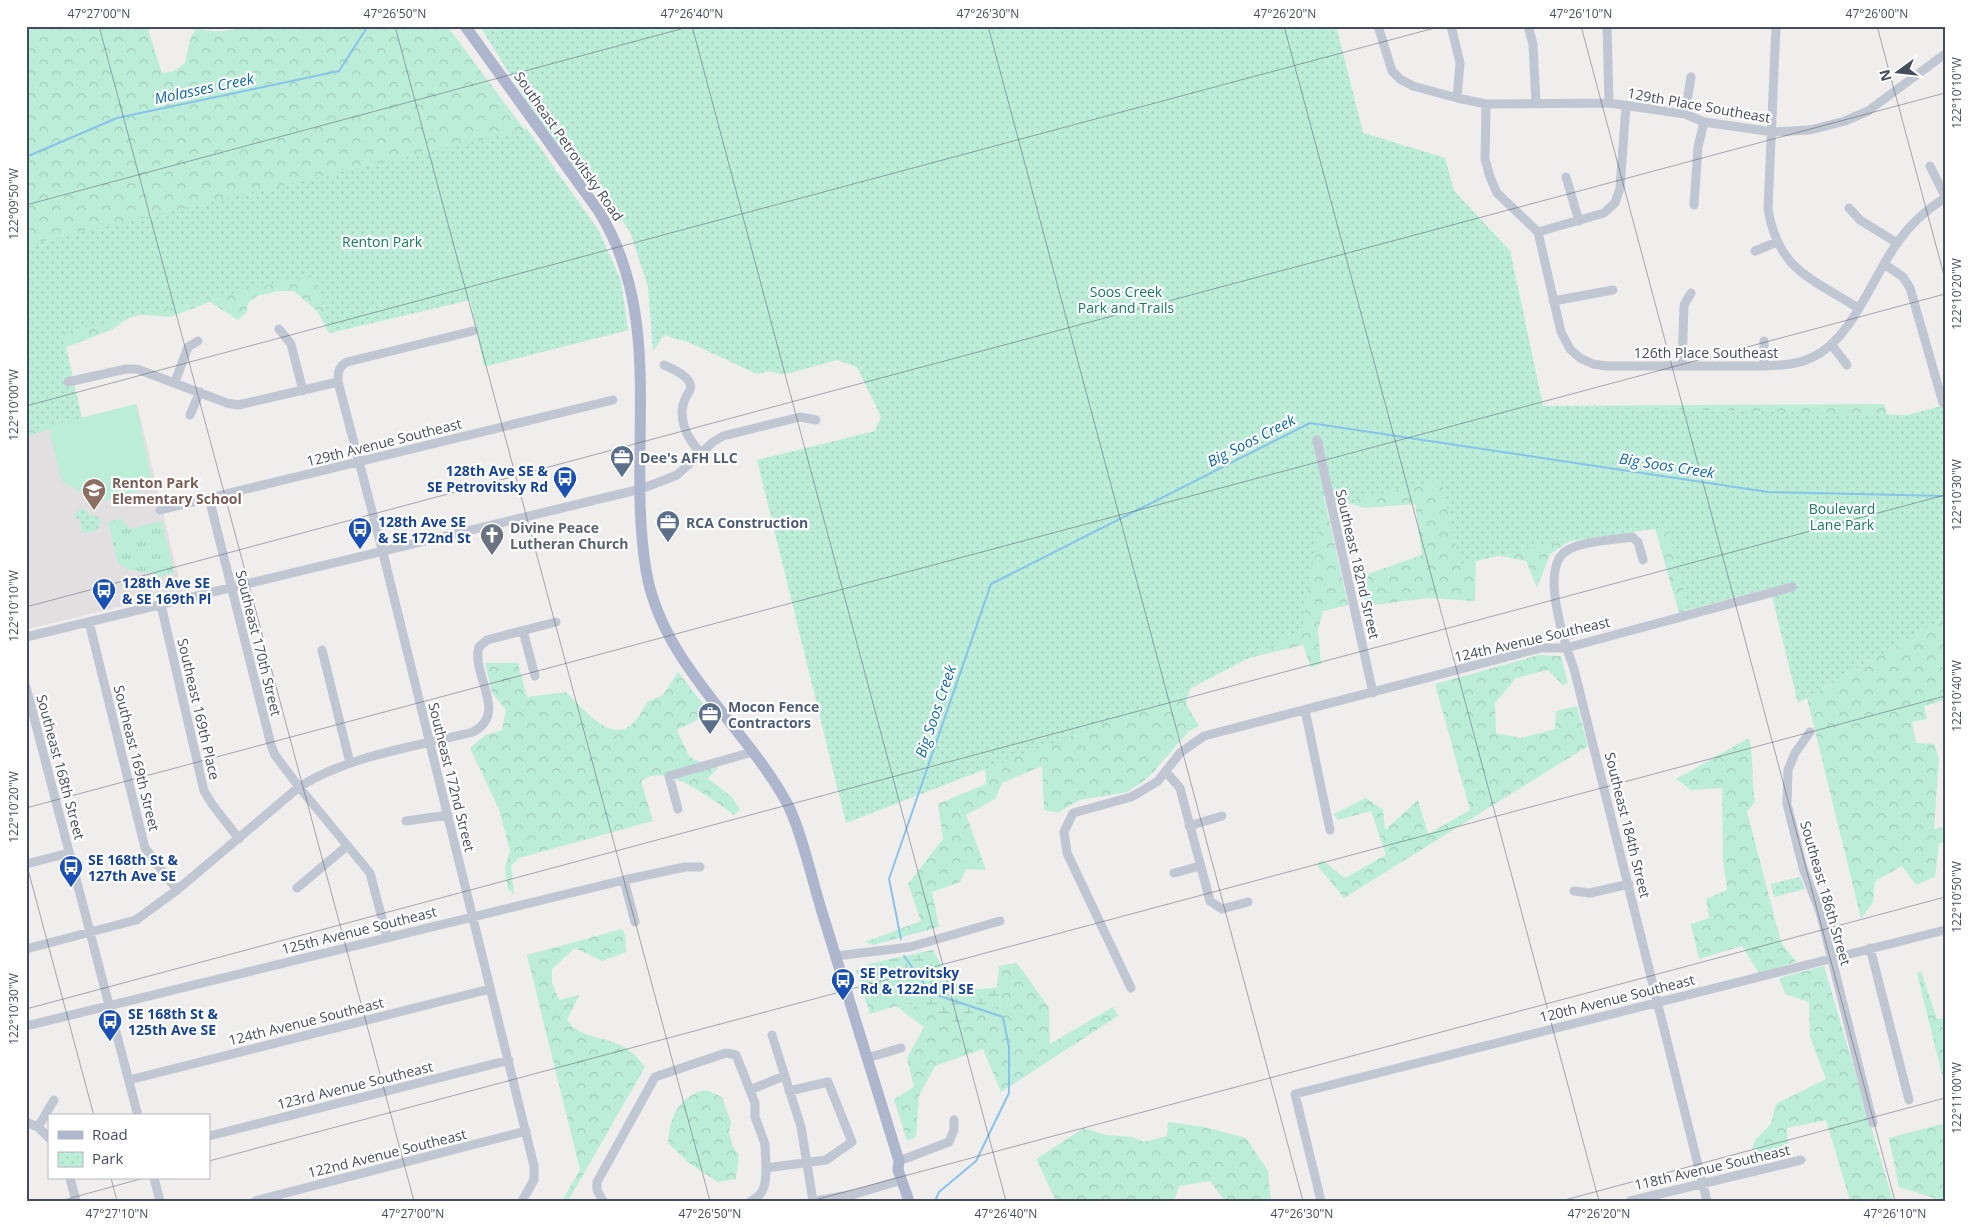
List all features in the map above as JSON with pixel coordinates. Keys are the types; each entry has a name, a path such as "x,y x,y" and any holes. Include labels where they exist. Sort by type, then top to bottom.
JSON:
{"main road":[{"name":"Southeast Petrovitsky Road","path":"465,26 598,210 610,228 622,255 637,313 642,531 646,572 657,612 680,654 777,787 792,816 899,1161 905,1168 914,1198 913,1201"},
{"name":"Southeast Petrovitsky Road","path":"899,1161 898,1170 909,1201"}],"street":[{"name":"129th Place Southeast","path":"1378,26 1392,71 1400,79 1413,86 1457,98 1486,104 1610,102 1685,114 1704,122 1773,132 1810,130 1845,122 1888,97 1945,54"},
{"path":"1451,26 1460,63 1457,98"},
{"path":"1528,26 1533,44 1536,104"},
{"path":"1607,26 1610,102"},
{"path":"1776,26 1773,132 1768,209 1777,242 1792,266 1858,308"},
{"path":"1685,114 1691,77"},
{"path":"1486,104 1485,159 1490,177 1497,193 1538,232 1604,213 1615,203 1620,188 1626,105"},
{"path":"1694,205 1698,147 1704,122"},
{"path":"1930,166 1945,197"},
{"path":"1566,177 1578,221"},
{"name":"126th Place Southeast","path":"1538,232 1561,332 1570,350 1580,358 1607,366 1764,366 1800,362 1815,356 1831,344 1846,328 1897,243 1924,211 1945,197"},
{"path":"1849,208 1860,220 1897,243"},
{"path":"1755,251 1777,242"},
{"path":"1884,264 1903,277 1910,288 1943,403"},
{"path":"1553,301 1613,290"},
{"path":"1682,365 1684,305 1691,293"},
{"path":"279,329 291,344 303,391"},
{"path":"68,382 126,369 137,369 227,403 238,405 338,382 338,373 347,362 473,331"},
{"path":"175,382 188,347 198,341"},
{"path":"1764,341 1764,366"},
{"path":"1831,344 1846,365"},
{"path":"664,365 678,371 689,385 690,390 683,406 684,426 690,442 701,453"},
{"name":"Southeast 172nd Street","path":"338,382 360,462 534,1166 534,1180 522,1201"},
{"path":"190,415 200,392"},
{"name":"129th Avenue Southeast","path":"160,510 613,400"},
{"path":"26,638 641,489 677,475 713,442 723,436 800,417 816,420"},
{"name":"Southeast 182nd Street","path":"1317,440 1373,693"},
{"name":"Southeast 170th Street","path":"210,498 271,745 298,787 373,879 388,937"},
{"name":"Southeast 184th Street","path":"1643,560 1638,542 1632,537 1575,547 1560,556 1555,567 1554,584 1566,648 1574,669 1629,884 1707,1201"},
{"name":"124th Avenue Southeast","path":"1131,988 1067,853 1064,838 1067,822 1073,813 1078,810 1131,797 1148,788 1166,773 1180,753 1204,736 1542,648 1566,648 1792,587"},
{"name":"Southeast 169th Place","path":"161,605 204,792 239,838"},
{"name":"Southeast 169th Street","path":"89,622 145,848 177,890"},
{"path":"26,949 91,934 136,920 177,890 298,787 328,770 473,732 485,724 490,713 490,706 477,658 479,647 487,640 556,622"},
{"path":"523,631 534,676"},
{"path":"322,650 350,764"},
{"name":"Southeast 168th Street","path":"26,687 138,1114"},
{"path":"1305,710 1330,830"},
{"name":"Southeast 186th Street","path":"1810,732 1792,761 1786,793 1803,868 1820,912 1872,1123"},
{"path":"678,809 669,776 752,752"},
{"path":"1166,773 1180,788 1210,901 1216,906 1228,908 1248,902"},
{"path":"406,821 448,815"},
{"path":"1190,826 1222,816"},
{"path":"297,888 347,846"},
{"path":"26,864 69,853"},
{"path":"1174,873 1200,866"},
{"name":"125th Avenue Southeast","path":"26,1026 624,880 685,867 700,867"},
{"path":"624,880 635,922"},
{"path":"1574,890 1590,893 1629,884"},
{"path":"836,956 910,947 1000,921"},
{"name":"120th Avenue Southeast","path":"1321,1201 1295,1094 1945,930"},
{"path":"1870,948 1909,1100"},
{"name":"124th Avenue Southeast","path":"129,1080 490,990"},
{"path":"772,1035 801,1126 809,1163 814,1201 855,1194 902,1180"},
{"path":"867,1058 901,1048"},
{"path":"604,1201 597,1190 597,1182 655,1077 709,1057 726,1053 736,1055 755,1103 755,1117 766,1144 763,1192 758,1198 750,1201"},
{"name":"123rd Avenue Southeast","path":"210,1136 508,1060"},
{"path":"750,1090 784,1076"},
{"path":"766,1168 826,1160 852,1142 828,1082 790,1091"},
{"path":"38,1127 54,1100"},
{"path":"899,1161 949,1142 954,1130 954,1120"},
{"path":"26,1122 38,1127 48,1137"},
{"name":"122nd Avenue Southeast","path":"255,1201 526,1131"},
{"name":"118th Avenue Southeast","path":"1630,1201 1801,1160"},
{"path":"71,1180 76,1201"},
{"path":"155,1180 160,1201"}],"shaded area":[{"name":"Renton Park Elementary School","path":"137,404 182,592 28,629 26,627 26,431"}],"green space":[{"path":"26,26 147,26 162,73 174,71 185,63 190,40 196,28 222,31 247,26 447,26 542,153 628,330 487,366 470,298 329,333 317,311 294,291 278,291 257,296 248,303 246,313 238,320 210,302 170,317 135,314 111,330 64,348 71,389 80,422 26,436"},
{"name":"Soos Creek Park and Trails","path":"480,26 1336,26 1363,133 1445,158 1454,191 1510,251 1543,406 1907,415 1945,405 1945,546 1942,547 1945,555 1945,617 1798,703 1770,588 1688,610 1668,527 1544,545 1460,565 1441,480 1330,505 1325,484 1302,630 1180,694 846,823 757,460 875,431 881,417 857,367 837,360 790,373 779,374 770,371 757,374 690,343 664,335 653,351 648,287 630,232 604,194 568,168"},
{"path":"1336,26 1363,133 1445,158 1454,191 1510,251 1543,406 1884,404 1899,460 1737,592 1679,613 1654,525 1581,534 1550,554 1537,588 1526,561 1476,551 1475,601 1428,598 1366,606 1359,577 1422,555 1415,504 1364,508 1324,496 1348,605 1323,611 1318,630 1321,664 1311,667 1303,645 1249,658 1192,680 1186,704 1199,726 1189,731 1148,778 1127,792 1079,800 1058,813 1044,810 1042,766 1002,783 995,799 966,815 986,870 966,869 960,882 932,892 939,927 873,945 865,942 921,921 908,884 943,839 938,804 986,784 984,743"},
{"name":"Renton Park","path":"527,129 599,231 621,281 628,330 484,366 470,300 330,333 315,274 63,333 82,418 26,431 26,245"},
{"path":"136,404 153,487 98,502 62,481 50,434 54,425"},
{"path":"81,508 88,512 89,517 94,515 100,519 101,523 97,530 85,533 81,530 81,522 74,515"},
{"path":"121,519 130,529 162,521 174,573 157,577 153,573 130,570 118,563 108,522"},
{"path":"1945,617 1945,700 1924,706 1927,719 1912,722 1916,743 1934,744 1939,759 1934,829 1945,827 1945,842 1939,844 1935,877 1916,885 1902,866 1875,881 1873,902 1861,919 1807,698"},
{"path":"1539,655 1561,656 1568,683 1563,685 1548,670 1516,678 1495,703 1496,733 1521,738 1555,729 1556,711 1577,706 1588,746 1344,898 1317,865 1322,860 1345,878 1386,855 1371,811 1338,820 1334,814 1366,798 1383,810 1385,830 1418,800 1428,834 1470,810 1435,684"},
{"path":"485,663 518,663 527,697 566,692 597,722 608,728 618,730 628,727 637,718 647,702 663,695 678,672 703,704 697,720 677,730 689,756 699,762 719,759 717,769 708,778 733,799 740,810 734,815 695,788 672,778 661,775 649,777 641,781 653,821 519,858 511,866 514,895 508,889 505,867 510,851 499,809 470,748 486,735 502,730 506,710 492,693"},
{"path":"1749,738 1755,802 1747,811 1781,942 1796,962 1759,973 1742,946 1699,959 1691,924 1709,918 1706,899 1727,890 1723,859 1722,788 1691,790 1676,779"},
{"path":"1800,877 1805,889 1774,897 1771,884"},
{"path":"622,929 625,935 626,952 602,961 575,948 552,969 552,983 559,1000 579,995 567,1020 572,1026 585,1034 626,1048 645,1067 568,1201 562,1201 580,1170 527,955"},
{"path":"933,950 945,972 956,984 963,988 972,989 997,987 1001,1005 959,1024 911,1005 872,963"},
{"path":"872,963 911,1005 1001,1005 997,987 999,966 1017,963 1049,1008 1050,1044 1113,1007 1118,1016 1001,1092 983,1049 935,1066 919,1096 916,1137 907,1141 894,1099 914,1087 907,1058 924,1027 896,1006 870,1014 856,970"},
{"path":"1824,966 1893,1201 1850,1201 1826,1120 1787,1128 1789,1155 1748,1163 1755,1140 1771,1124 1776,1104 1826,1079 1810,1037 1809,1002 1785,994 1779,978"},
{"path":"1921,971 1937,1019 1945,1018 1945,1087 1917,973"},
{"path":"706,1090 722,1097 731,1122 729,1132 733,1147 739,1155 736,1179 718,1182 689,1163 668,1143 671,1125 677,1109 689,1097"},
{"path":"1168,1122 1204,1127 1246,1138 1268,1171 1271,1201 1225,1201 1210,1181 1179,1186 1174,1201 1056,1201 1036,1159 1084,1128 1106,1135 1132,1137 1144,1142 1167,1136"},
{"path":"1945,1123 1945,1201 1935,1201 1934,1198 1899,1187 1889,1138"}],"waterway":[{"name":"Molasses Creek","path":"26,157 117,118 339,71 368,26"},
{"name":"Big Soos Creek","path":"901,939 889,879 991,584 1310,423 1768,492 1945,496"},
{"name":"Big Soos Creek","path":"904,956 931,993 1003,1017 1009,1047 1009,1093 976,1161 939,1192 935,1201"}],"place":[{"name":"Dee's AFH LLC","path":"622,478"},
{"name":"128th Ave SE & SE Petrovitsky Rd","path":"565,499"},
{"name":"Renton Park Elementary School","path":"94,511"},
{"name":"RCA Construction","path":"668,543"},
{"name":"128th Ave SE & SE 172nd St","path":"360,550"},
{"name":"Divine Peace Lutheran Church","path":"492,556"},
{"name":"128th Ave SE & SE 169th Pl","path":"104,611"},
{"name":"Mocon Fence Contractors","path":"710,735"},
{"name":"SE 168th St & 127th Ave SE","path":"71,888"},
{"name":"SE Petrovitsky Rd & 122nd Pl SE","path":"843,1001"},
{"name":"SE 168th St & 125th Ave SE","path":"110,1042"}],"park label":[{"name":"Boulevard Lane Park","path":"1842,516"}]}
